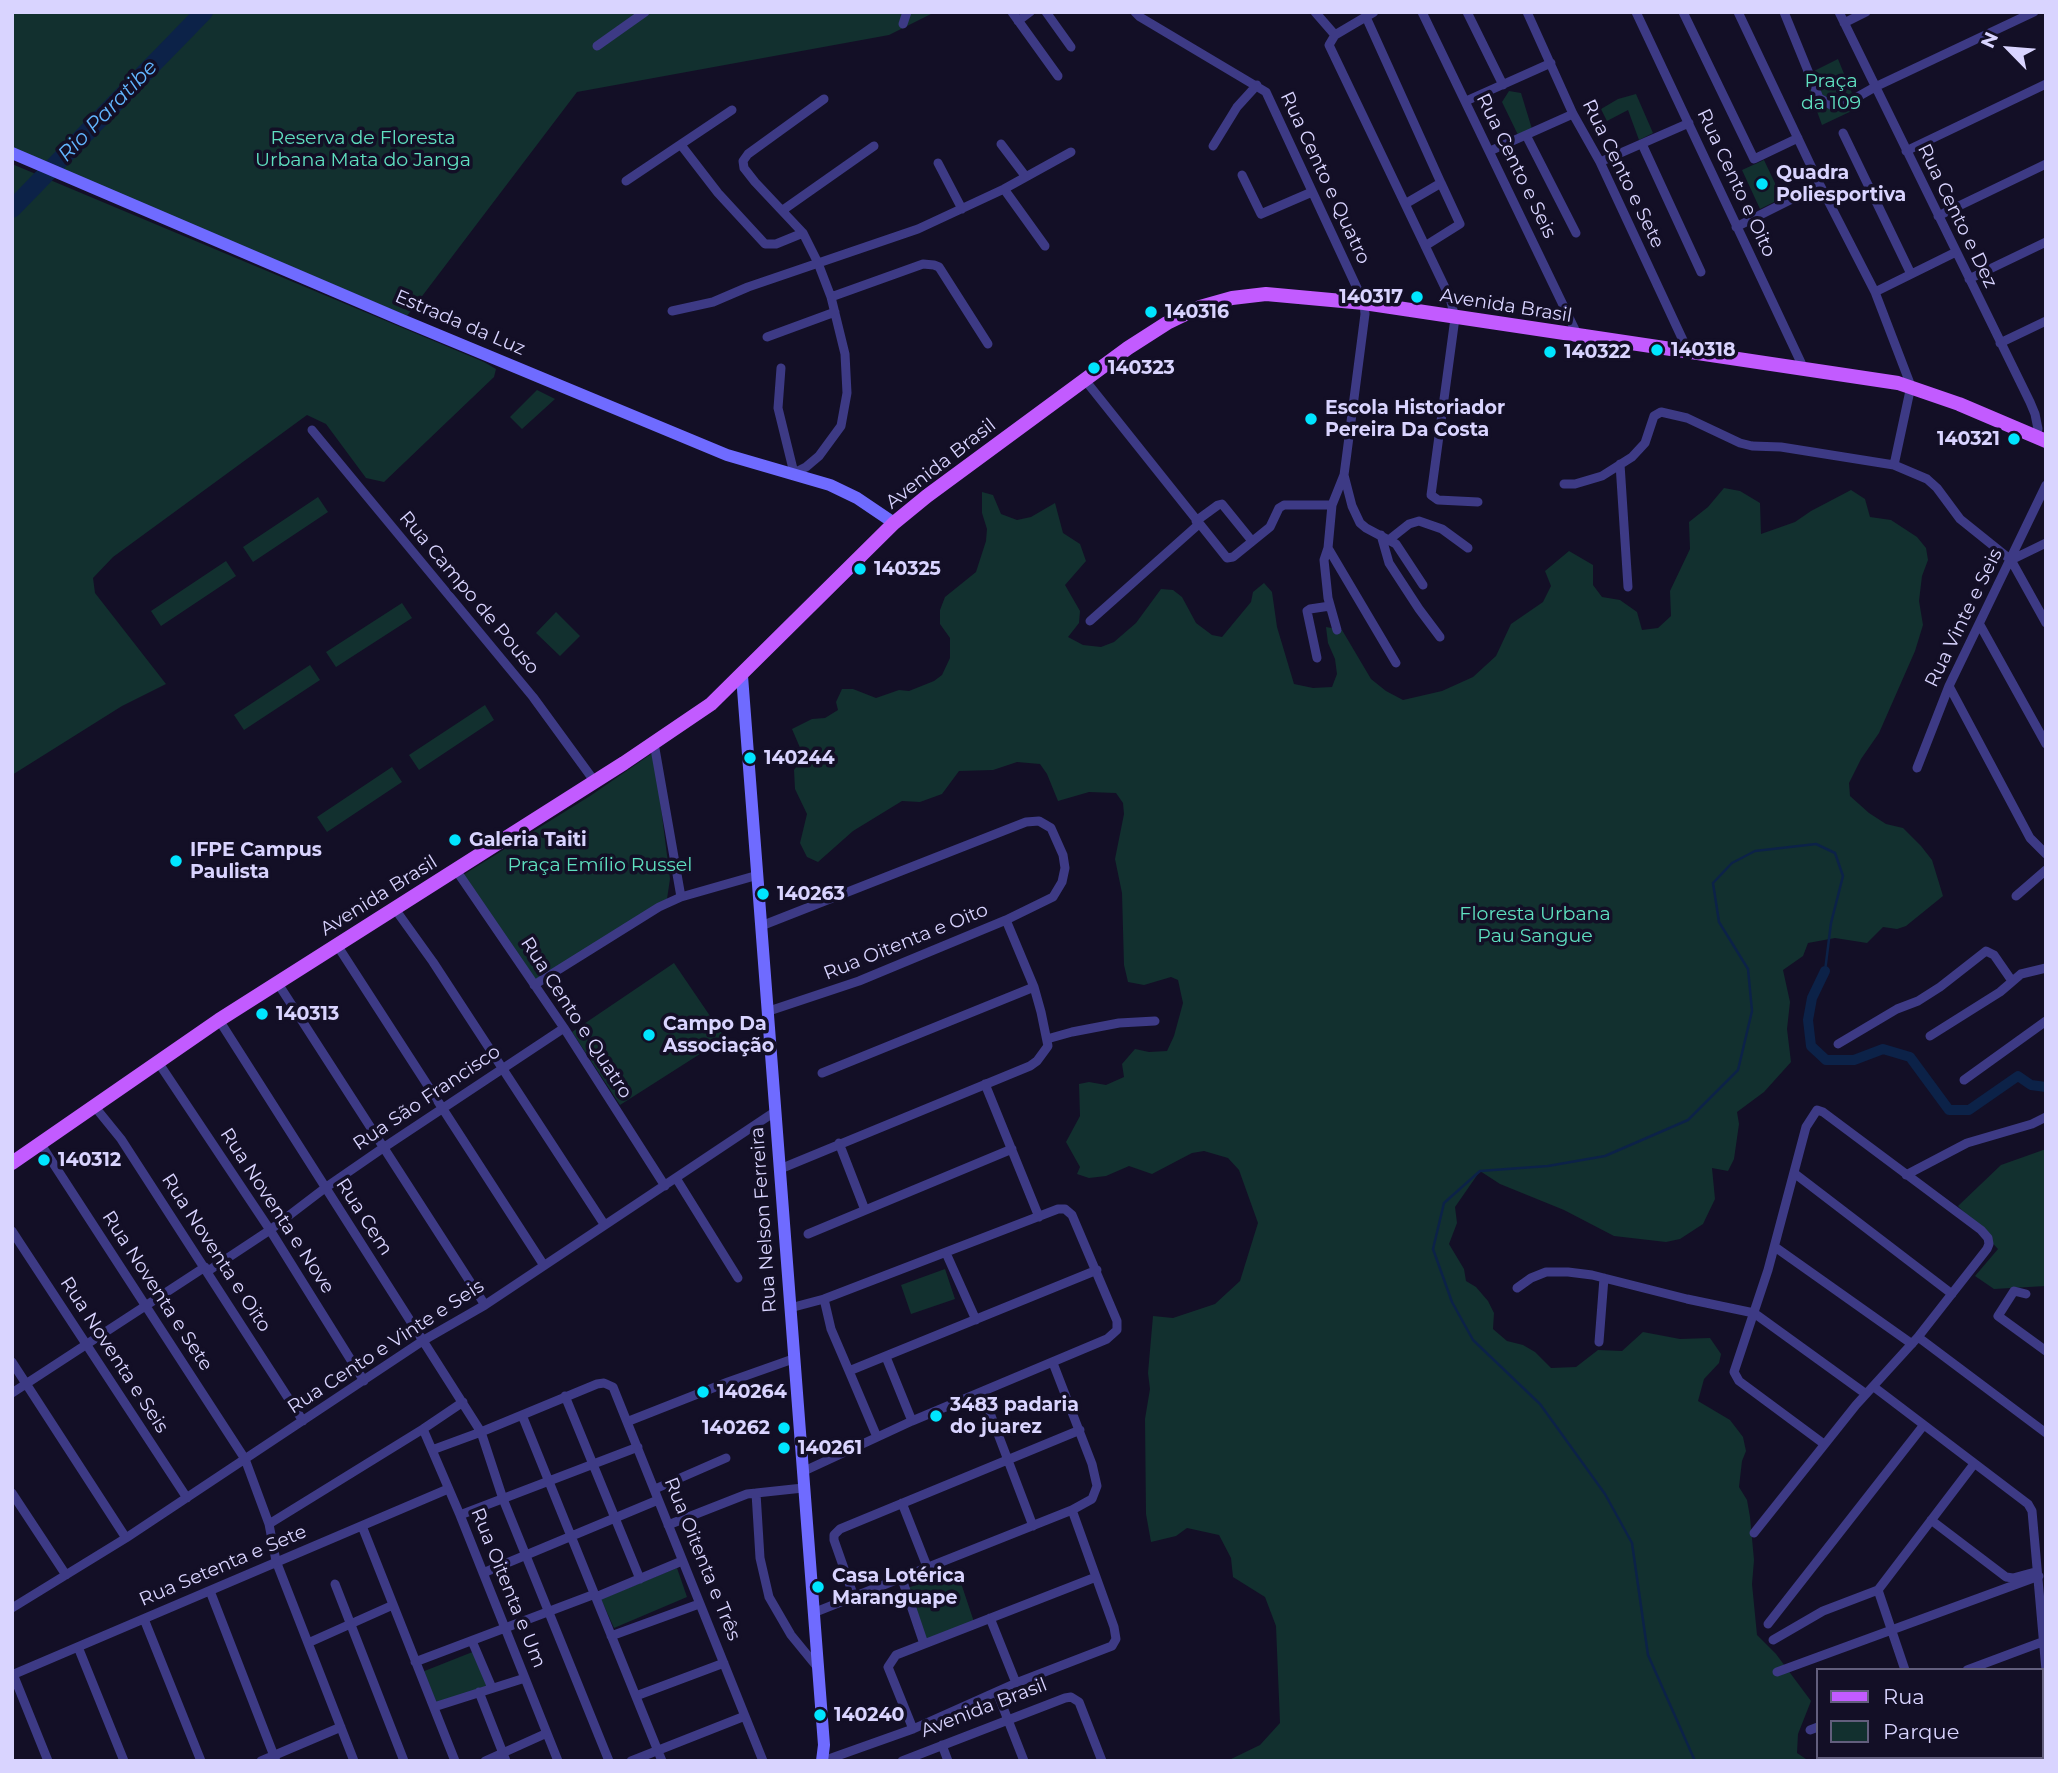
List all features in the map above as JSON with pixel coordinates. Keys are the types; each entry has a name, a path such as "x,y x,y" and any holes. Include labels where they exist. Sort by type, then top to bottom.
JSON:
{"main road":[{"name":"Estrada da Luz","path":"12,153 715,450 830,485 857,498 894,523"},
{"name":"Avenida Brasil","path":"12,1163 219,1020 595,782 711,704 894,523 1085,380 1167,323 1192,310 1232,298 1266,294 1364,303 1688,351 1911,386 2040,439"},
{"name":"Rua Nelson Ferreira","path":"742,676 824,1745 822,1761"}],"street":[{"path":"597,46 645,12"},
{"path":"903,24 907,12"},
{"path":"1030,12 1015,16 1058,76"},
{"path":"1046,12 1071,47"},
{"name":"Rua Cento e Quatro","path":"1135,12 1140,18 1266,92 1364,303"},
{"path":"1315,12 1335,35"},
{"name":"Rua Cento e Seis","path":"1422,12 1578,336"},
{"path":"1467,12 1503,85"},
{"name":"Rua Cento e Sete","path":"1527,12 1573,114 1600,162 1688,351"},
{"name":"Rua Cento e Oito","path":"1636,12 1804,369"},
{"path":"1683,12 1754,159 1798,138"},
{"path":"1738,12 1820,185 1875,292 1911,386 1894,465"},
{"path":"1784,12 1819,98 1833,106 1845,104 1875,87 2034,12"},
{"name":"Rua Cento e Dez","path":"1839,12 2035,414 2040,439"},
{"path":"1844,23 1866,12"},
{"path":"1425,246 1460,224 1370,14 1335,35 1329,45 1331,51 1450,298 1455,318 1431,495 1438,500 1478,502"},
{"path":"1466,101 1551,63"},
{"path":"1906,151 2046,84"},
{"path":"1213,146 1237,107 1257,85"},
{"path":"781,368 778,408 794,473 819,456 841,426 845,412 846,365 831,297 803,233 755,183 744,168 743,161 748,154 824,99"},
{"path":"626,181 732,110"},
{"path":"1490,152 1573,114"},
{"path":"1600,162 1689,123"},
{"path":"1843,133 1911,274"},
{"path":"1526,135 1576,233"},
{"path":"1001,144 1026,177"},
{"path":"1642,144 1701,272"},
{"path":"681,145 718,193 765,244 776,244 803,233"},
{"path":"783,211 874,146"},
{"path":"672,311 713,302 818,263 873,247 1004,189 1071,152"},
{"path":"938,163 962,209"},
{"path":"1938,216 2046,164"},
{"path":"1242,175 1261,214 1312,192"},
{"path":"1405,204 1441,183"},
{"path":"1736,227 1820,185"},
{"path":"1004,189 1045,246"},
{"path":"1969,279 2046,242"},
{"path":"1875,292 1956,252"},
{"path":"831,297 923,264 934,265 939,267 988,344"},
{"path":"1336,630 1324,569 1332,505 1344,475 1365,314 1364,303"},
{"path":"767,337 835,312"},
{"path":"2000,343 2046,321"},
{"path":"1085,380 1228,559 1273,523 1279,508 1284,505 1332,505"},
{"path":"1564,484 1592,480 1639,452 1654,416 1665,412 1687,418 1752,446 1793,448 1894,465 1927,479 1960,519 2011,561 2045,618"},
{"name":"Rua Campo de Pouso","path":"312,430 533,697 595,782"},
{"path":"1620,464 1628,587"},
{"path":"1344,475 1352,506 1360,523 1399,547 1423,585"},
{"name":"Rua Vinte e Seis","path":"1917,768 1949,686 2046,485"},
{"path":"1090,621 1218,505 1222,505 1252,541"},
{"path":"1385,537 1419,521 1442,528 1468,548"},
{"path":"1385,537 1389,563 1440,637"},
{"path":"2011,561 2046,542"},
{"path":"1328,548 1396,663"},
{"path":"1317,658 1307,611 1330,606"},
{"path":"1980,625 2046,744"},
{"path":"1949,686 2029,838 2046,854"},
{"path":"654,743 681,897"},
{"name":"Rua Oitenta e Oito","path":"761,926 1026,822 1040,821 1051,828 1063,855 1065,868 1058,891 1052,897 1006,920 859,981 769,1011"},
{"name":"Rua Cento e Quatro","path":"456,870 564,1028 665,1186"},
{"path":"2016,896 2046,870"},
{"path":"534,985 659,907 681,897 758,875"},
{"path":"395,909 433,962 604,1224"},
{"path":"1006,920 1034,987 1048,1043"},
{"path":"337,945 543,1264"},
{"path":"1838,1044 1897,1009 1940,988 1986,951 1994,955 2012,981"},
{"path":"1930,1036 1994,996 2021,974 2046,968"},
{"path":"277,982 485,1305"},
{"path":"822,1073 1034,987"},
{"name":"Rua Cem","path":"219,1020 481,1432 502,1499 609,1761"},
{"path":"780,1169 1030,1066 1037,1061 1048,1043 1072,1032 1119,1023 1155,1021"},
{"path":"1964,1080 2046,1021"},
{"name":"Rua São Francisco","path":"12,1393 270,1230 324,1188 564,1028"},
{"name":"Rua Noventa e Nove","path":"158,1062 270,1230 364,1381"},
{"path":"985,1084 1039,1217"},
{"name":"Rua Noventa e Oito","path":"95,1107 121,1139 303,1421"},
{"path":"1754,1532 1824,1444 1915,1340 1989,1244 1985,1234 1817,1110 1806,1127 1775,1247 1734,1371 1735,1378 1824,1444"},
{"name":"Rua Cento e Vinte e Seis","path":"12,1608 126,1538 424,1340 485,1305 776,1111"},
{"path":"1906,1175 1967,1143 2046,1117"},
{"name":"Rua Noventa e Sete","path":"40,1143 245,1459 269,1524 276,1561 354,1761"},
{"path":"839,1143 865,1210"},
{"path":"808,1234 1012,1149"},
{"path":"1794,1173 1952,1294"},
{"path":"676,1178 738,1278"},
{"path":"790,1308 824,1299 1058,1209 1065,1209 1072,1216 1117,1321 1117,1329 1107,1339 912,1421 802,1472"},
{"name":"Rua Noventa e Seis","path":"12,1231 187,1498"},
{"path":"1775,1247 1915,1340 2046,1433"},
{"path":"946,1253 976,1320"},
{"path":"848,1370 1097,1270"},
{"path":"1517,1288 1546,1272 1568,1272 1754,1312 1923,1426 2028,1504 2032,1511 2046,1670"},
{"path":"1599,1342 1604,1278"},
{"path":"2026,1294 2017,1291 2012,1294 1998,1316 2046,1351"},
{"path":"824,1299 831,1329 877,1437"},
{"path":"886,1357 912,1421"},
{"path":"629,1421 793,1359"},
{"path":"12,1362 126,1538"},
{"path":"813,1613 928,1569 1072,1510 1092,1499 1097,1486 1093,1465 1054,1363"},
{"name":"Rua Oitenta e Três","path":"565,1396 597,1384 604,1383 613,1387 629,1421 763,1761"},
{"path":"982,1392 1033,1526"},
{"path":"432,1450 565,1396 640,1579"},
{"path":"269,1524 463,1402"},
{"path":"522,1415 662,1761"},
{"path":"1768,1624 1923,1426"},
{"name":"Rua Oitenta e Um","path":"423,1429 558,1761"},
{"path":"854,1597 834,1540 836,1532 1080,1430"},
{"path":"460,1515 638,1447"},
{"path":"655,1489 726,1458"},
{"path":"1773,1640 1823,1611 1878,1590 1974,1464"},
{"path":"668,1525 729,1500 756,1493 803,1488"},
{"name":"Rua Setenta e Sete","path":"13,1674 448,1489"},
{"path":"12,1493 66,1574"},
{"path":"756,1493 760,1558 769,1597 783,1623 818,1668"},
{"path":"483,1573 659,1500"},
{"path":"902,1503 928,1569"},
{"path":"822,1761 913,1729 1016,1683 1104,1651 1115,1643 1114,1627 1072,1510"},
{"path":"1931,1520 2006,1577 2039,1574"},
{"path":"362,1525 455,1761"},
{"path":"415,1662 596,1596 682,1561"},
{"path":"1776,1672 2039,1574"},
{"path":"913,1729 888,1667 896,1655 1096,1577"},
{"path":"902,1579 924,1644"},
{"path":"335,1584 404,1761"},
{"path":"1878,1590 1904,1668"},
{"path":"210,1591 275,1758"},
{"path":"611,1636 699,1604"},
{"path":"308,1643 393,1605"},
{"path":"990,1618 1016,1683"},
{"path":"144,1619 201,1761"},
{"path":"472,1641 492,1688"},
{"path":"1972,1668 2042,1642"},
{"path":"78,1647 124,1761"},
{"path":"636,1696 724,1663"},
{"path":"13,1674 48,1761"},
{"path":"434,1707 525,1678"},
{"path":"480,1692 505,1757"},
{"path":"997,1692 1024,1761"},
{"name":"Avenida Brasil","path":"902,1761 1071,1697 1079,1702 1102,1761"},
{"path":"631,1761 745,1716"},
{"path":"261,1761 275,1758 341,1727"},
{"path":"485,1761 505,1757 547,1733"},
{"path":"942,1745 948,1761"}],"green space":[{"name":"Reserva de Floresta Urbana Mata do Janga","path":"12,12 935,12 889,35 577,92 407,316 12,148"},
{"name":"Praça da 109","path":"1838,59 1858,108 1822,125 1804,76"},
{"path":"1509,91 1521,93 1532,129 1518,135 1502,102"},
{"path":"1636,94 1653,133 1639,140 1628,110 1607,121 1601,109 1618,99"},
{"name":"Quadra Poliesportiva","path":"1764,160 1782,198 1760,209 1742,170"},
{"path":"12,164 496,369 494,377 384,482 366,478 326,424 307,415 113,557 93,578 95,593 166,684 122,706 12,775"},
{"path":"537,390 555,399 522,429 510,417"},
{"name":"Floresta Urbana Pau Sangue","path":"1724,488 1740,491 1760,503 1761,534 1795,522 1851,490 1865,499 1870,517 1891,520 1917,537 1926,548 1928,560 1922,576 1919,601 1923,625 1915,651 1879,733 1849,783 1850,796 1869,813 1886,824 1903,828 1921,846 1932,860 1943,896 1906,926 1897,929 1883,927 1867,943 1835,938 1808,943 1803,956 1783,970 1790,1002 1787,1029 1791,1062 1764,1092 1737,1112 1739,1124 1734,1159 1728,1171 1712,1168 1715,1199 1703,1224 1680,1239 1666,1242 1614,1236 1564,1210 1500,1184 1480,1171 1455,1207 1457,1223 1449,1244 1464,1269 1466,1281 1476,1287 1488,1301 1494,1313 1493,1329 1507,1341 1523,1345 1535,1352 1551,1368 1576,1367 1598,1350 1622,1351 1643,1332 1680,1339 1710,1338 1721,1354 1719,1363 1704,1379 1698,1401 1730,1420 1743,1437 1746,1451 1739,1487 1747,1500 1750,1517 1757,1635 1776,1654 1811,1701 1798,1734 1797,1753 1809,1761 1227,1761 1260,1745 1280,1723 1276,1626 1265,1597 1233,1577 1231,1558 1219,1535 1187,1528 1176,1536 1151,1542 1146,1514 1145,1419 1150,1389 1148,1373 1153,1316 1173,1318 1215,1304 1240,1281 1258,1223 1239,1170 1228,1158 1204,1151 1192,1153 1152,1174 1129,1166 1106,1176 1089,1178 1077,1174 1080,1167 1066,1142 1080,1116 1079,1084 1089,1082 1106,1085 1124,1077 1122,1064 1135,1049 1149,1052 1167,1051 1183,1003 1178,980 1171,977 1144,985 1128,982 1124,965 1122,893 1115,859 1124,814 1123,803 1116,793 1089,792 1058,801 1040,764 1017,762 993,770 959,771 942,794 920,802 902,801 853,831 818,862 807,857 800,843 807,814 795,789 794,770 801,760 801,750 792,729 812,719 825,718 838,710 836,702 842,689 853,689 876,698 899,690 909,691 942,675 950,658 950,638 940,624 940,610 945,597 976,572 987,529 982,513 982,492 993,495 1001,514 1017,520 1031,517 1055,503 1063,533 1080,544 1086,561 1065,585 1080,611 1079,623 1068,637 1083,645 1101,647 1114,642 1136,623 1161,589 1173,590 1182,597 1196,623 1212,635 1222,637 1251,602 1253,592 1264,583 1272,592 1277,627 1294,684 1313,688 1332,687 1337,674 1326,627 1342,630 1371,679 1403,700 1442,691 1473,677 1496,656 1511,624 1543,602 1551,586 1545,571 1569,551 1593,565 1593,585 1602,597 1620,600 1637,612 1642,630 1658,628 1671,616 1670,591 1690,549 1689,522 1708,507"},
{"path":"318,497 328,512 253,562 243,547"},
{"path":"226,561 236,576 161,626 151,611"},
{"path":"402,603 412,618 336,667 326,652"},
{"path":"556,612 580,636 560,656 536,633"},
{"path":"310,665 320,680 244,730 234,715"},
{"path":"485,705 494,720 419,770 409,755"},
{"name":"Praça Emílio Russel","path":"654,752 670,879 667,899 535,980 463,875 590,796"},
{"path":"392,767 402,782 327,832 317,817"},
{"name":"Campo Da Associação","path":"674,963 725,1038 620,1105 572,1032"},
{"path":"2046,1149 2046,1286 1994,1289 1975,1276 1998,1249 1958,1206 2001,1165"},
{"path":"945,1269 955,1299 911,1314 901,1285"},
{"path":"677,1568 687,1597 614,1628 601,1599"},
{"path":"957,1571 974,1622 925,1642 907,1588"},
{"path":"475,1651 490,1687 434,1705 422,1672"},
{"path":"1856,1759 1857,1761 1809,1761"}],"waterway":[{"name":"Rio Paratibe","path":"12,209 204,12"},
{"path":"1695,1761 1648,1655 1632,1543 1605,1494 1540,1404 1473,1340 1452,1302 1433,1249 1444,1203 1480,1171 1548,1166 1605,1156 1688,1120 1738,1070 1752,1011 1748,969 1719,922 1713,883 1732,863 1755,851 1816,844 1835,853 1843,876 1831,923 1825,971"},
{"path":"1825,971 1812,998 1808,1020 1811,1046 1826,1060 1854,1060 1883,1049 1910,1057 1949,1110 1969,1110 2018,1076 2031,1085 2046,1087"}],"place":[{"name":"Quadra Poliesportiva","path":"1762,184"},
{"name":"140317","path":"1417,297"},
{"name":"140316","path":"1151,312"},
{"name":"140318","path":"1657,350"},
{"name":"140322","path":"1550,352"},
{"name":"140323","path":"1094,368"},
{"name":"Escola Historiador Pereira Da Costa","path":"1311,419"},
{"name":"140321","path":"2014,439"},
{"name":"140325","path":"860,569"},
{"name":"140244","path":"750,758"},
{"name":"Galeria Taiti","path":"455,840"},
{"name":"IFPE Campus Paulista","path":"176,861"},
{"name":"140263","path":"763,894"},
{"name":"140313","path":"262,1014"},
{"name":"Campo Da Associação","path":"649,1035"},
{"name":"140312","path":"44,1160"},
{"name":"140264","path":"703,1392"},
{"name":"3483 padaria do juarez","path":"936,1416"},
{"name":"140262","path":"784,1428"},
{"name":"140261","path":"784,1448"},
{"name":"Casa Lotérica Maranguape","path":"818,1587"},
{"name":"140240","path":"820,1715"}]}
